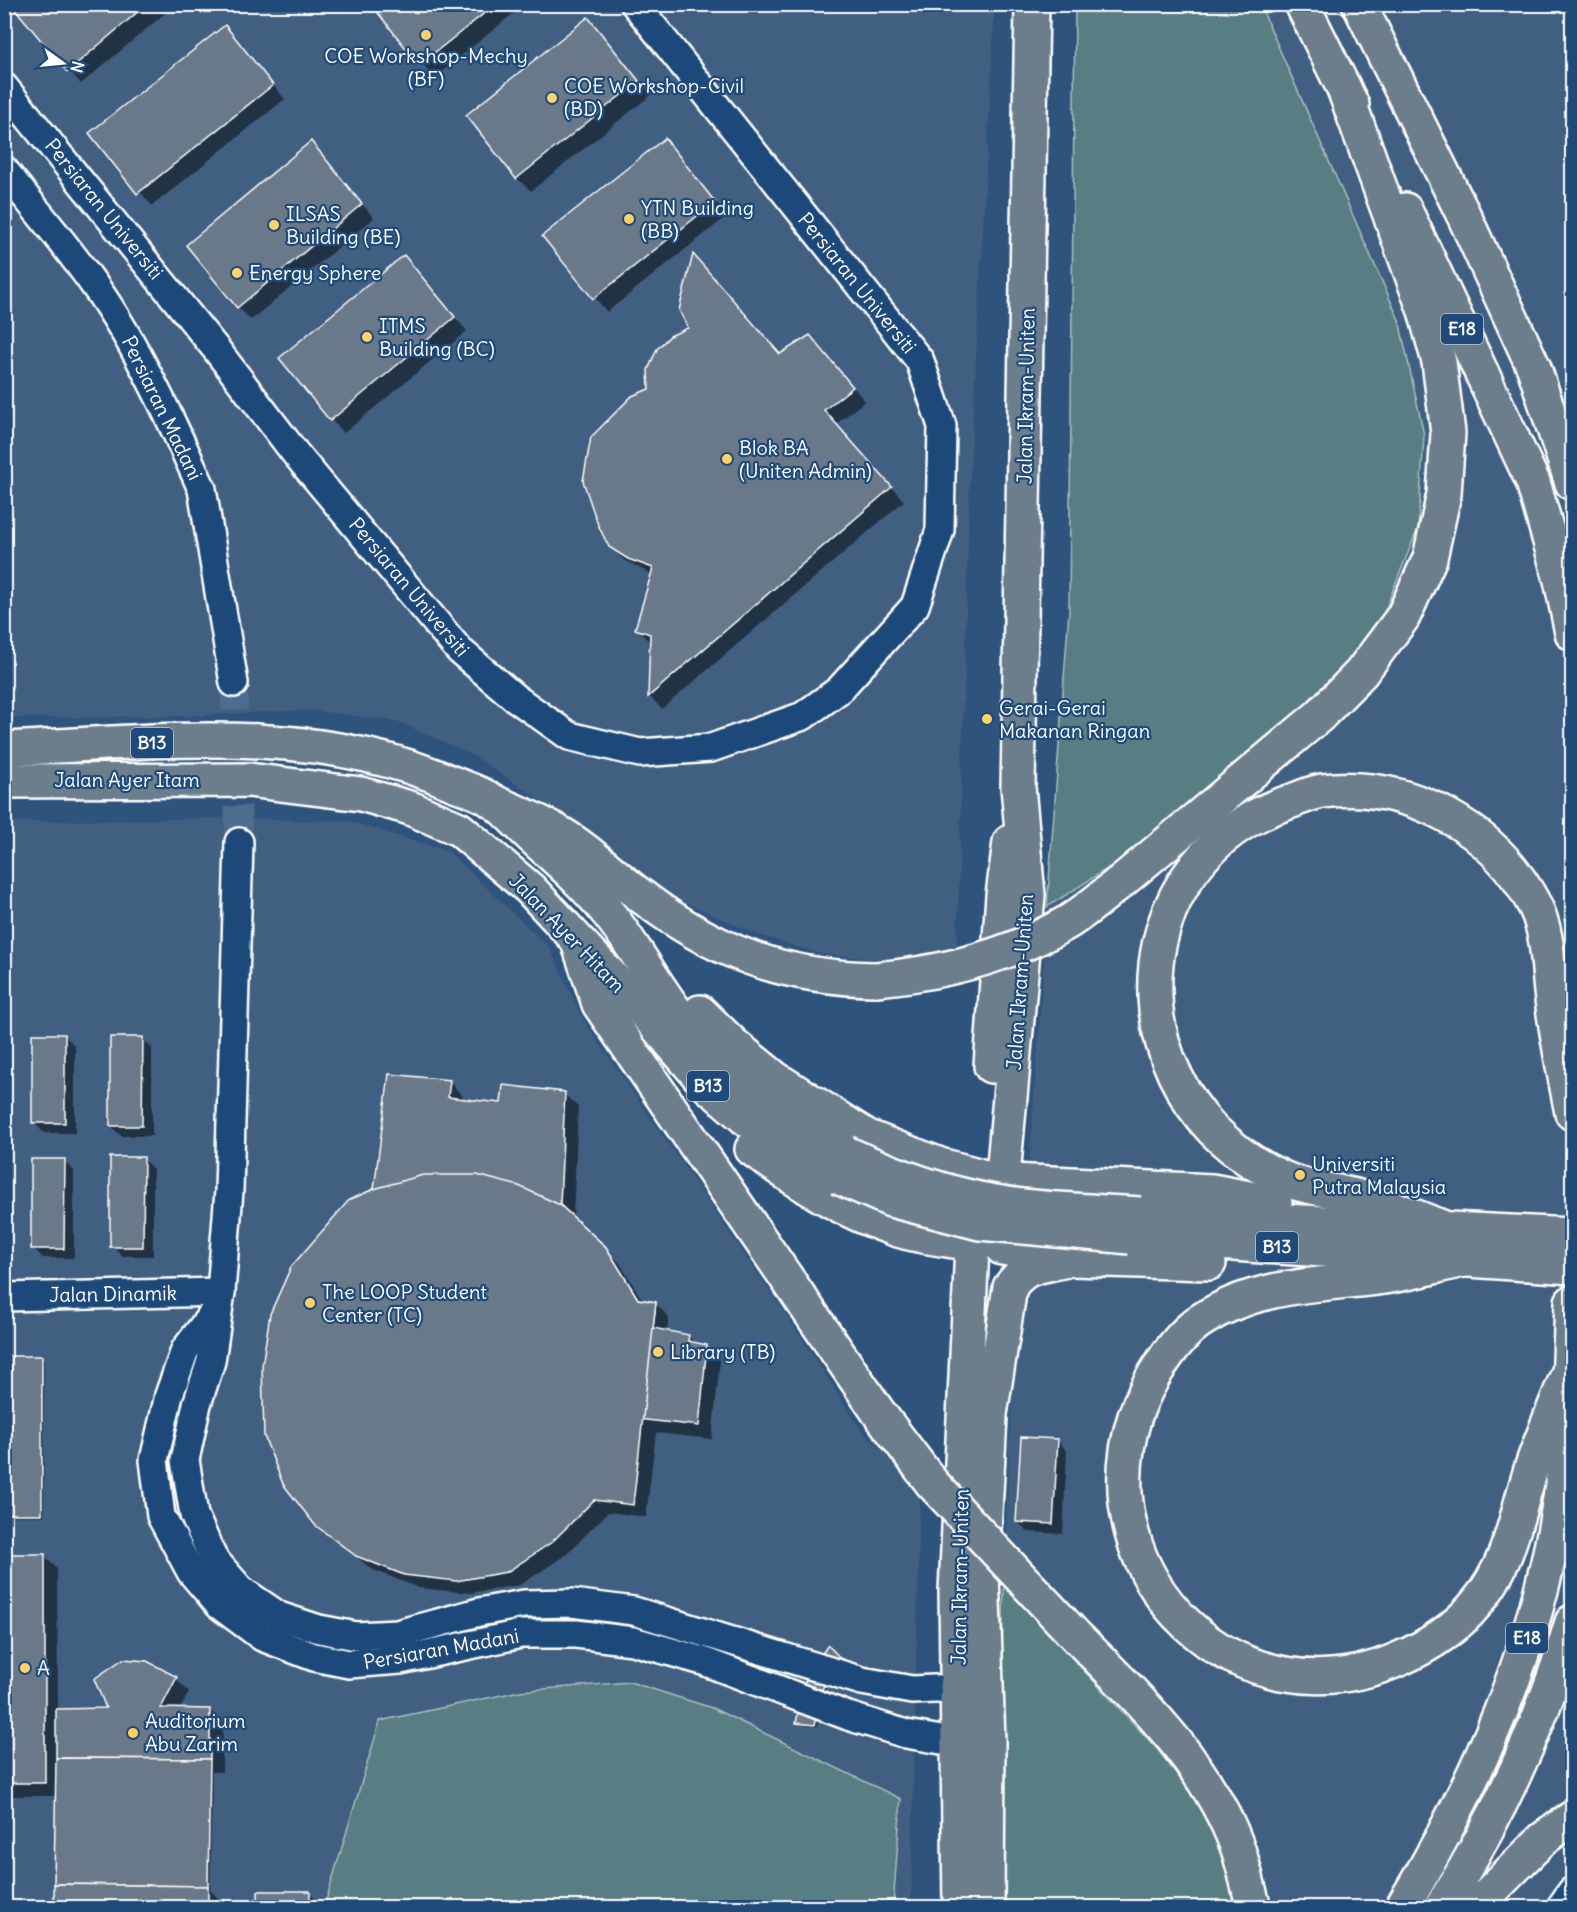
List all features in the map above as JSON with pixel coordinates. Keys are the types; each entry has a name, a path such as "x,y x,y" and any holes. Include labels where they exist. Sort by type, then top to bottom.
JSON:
{"main road":[{"name":"Jalan Ikram-Uniten","path":"994,1176 1028,895 1018,787 1032,4"},
{"name":"E18","path":"1302,4 1434,266 1533,482 1561,580 1572,633"},
{"name":"E18","path":"1359,4 1465,218 1534,368 1572,483"},
{"path":"492,801 559,832 685,927 738,954 788,971 832,979 876,979 928,975 975,963 1019,947 1069,921 1123,880 1319,716 1361,672 1403,617 1430,558 1444,494 1448,433 1439,362 1425,310 1343,86"},
{"path":"1534,368 1572,431"},
{"name":"Jalan Ayer Itam","path":"4,749 223,741 299,743"},
{"name":"Jalan Ayer Hitam","path":"299,743 378,755 426,771 492,801 582,883 629,942 678,1015 716,1059 752,1093 799,1127 842,1165"},
{"name":"Jalan Ayer Itam","path":"4,781 249,780"},
{"name":"Jalan Ayer Hitam","path":"249,780 361,794 410,808 459,829 530,889 601,968 640,1007 707,1085 744,1118 784,1146 842,1165"},
{"path":"1572,1113 1560,1054 1546,944 1536,908 1511,870 1483,839 1449,814 1379,791 1321,791 1273,807 1237,826 1201,859 1175,896 1160,940 1154,982 1158,1025 1171,1067 1190,1101 1213,1130 1246,1159 1286,1180 1359,1197 1447,1229 1572,1235"},
{"path":"578,942 599,1004 879,1413 932,1483 1071,1631 1153,1714 1202,1776 1237,1845 1254,1908"},
{"path":"629,942 651,954 690,1002 734,1045 776,1079 868,1137 940,1165 994,1176 1212,1191 1359,1215 1395,1226"},
{"path":"601,968 612,997 668,1071 699,1103 745,1144 798,1183 842,1208 900,1231 984,1247 1070,1259 1383,1264 1423,1257 1572,1267"},
{"name":"B13","path":"842,1165 891,1200 980,1223 1395,1226 1447,1229"},
{"path":"984,1247 1021,1234 1026,1223 1025,1199 994,1176"},
{"path":"984,1247 952,1224 951,1212 958,1189 994,1176"},
{"name":"B13","path":"1135,1225 1423,1257"},
{"name":"Jalan Ikram-Uniten","path":"984,1247 992,1408 982,1572 988,1741 987,1908"},
{"name":"Jalan Ikram-Uniten","path":"960,1908 956,1591 984,1247"},
{"path":"992,1408 1010,1287 1018,1275 1030,1268 1070,1259"},
{"path":"1464,1260 1379,1278 1315,1284 1243,1298 1200,1320 1167,1355 1142,1395 1127,1440 1123,1476 1126,1509 1137,1552 1177,1616 1233,1658 1270,1672 1306,1678 1350,1675 1388,1664 1420,1650 1454,1625 1477,1603 1500,1567 1517,1524 1531,1468 1569,1371"},
{"name":"E18","path":"1402,1908 1444,1837 1475,1774 1521,1658 1541,1589 1560,1497 1572,1302"},
{"name":"E18","path":"1441,1908 1507,1792 1533,1736 1572,1622"},
{"path":"1474,1908 1543,1839 1572,1818"}],"street":[{"name":"Persiaran Universiti","path":"4,87 125,234 272,422 459,650 514,697 569,736 640,753 711,748 803,716 840,690 915,606 940,530 942,426 920,361 635,4"},
{"name":"Persiaran Madani","path":"4,170 96,286 123,329 199,481 234,683"},
{"path":"220,1299 229,1191 239,842"},
{"name":"Jalan Dinamik","path":"4,1297 220,1299"},
{"name":"Persiaran Madani","path":"220,1299 211,1361 197,1404 185,1460 194,1515 213,1558 241,1590 279,1616 319,1629 356,1636 397,1634 479,1612 524,1604 572,1603 634,1611 862,1681 912,1690 958,1688"},
{"name":"Persiaran Madani","path":"220,1299 185,1350 169,1395 154,1460 161,1516 191,1572 219,1605 262,1637 314,1657 349,1664 400,1660 483,1640 521,1634 576,1634 633,1641 703,1661 848,1716 906,1734 959,1743"},
{"path":"479,1612 483,1640"},
{"path":"314,1657 319,1629"},
{"path":"778,1689 791,1658"},
{"path":"848,1716 862,1681"},
{"path":"1560,1908 1572,1891"}],"shaded area":[{"path":"4,5 995,5 970,471 957,947 893,961 820,954 756,934 675,898 601,840 472,755 397,721 308,710 188,716 5,718"},
{"name":"Universiti Putra Malaysia","path":"1075,5 1572,5 1572,1907 1005,1908 1002,1653 1009,1444 1069,611"},
{"path":"214,818 349,821 448,851 550,948 584,1021 790,1320 861,1430 920,1486 911,1907 5,1907 4,822"}],"green space":[{"path":"1075,5 1260,5 1399,320 1424,435 1418,528 1383,615 1336,682 1124,858 1047,907 1069,611"},
{"path":"1004,1585 1158,1750 1203,1809 1241,1896 1241,1907 1005,1907 1002,1653"},
{"path":"630,1682 712,1708 901,1799 893,1907 324,1907 380,1721 520,1691"}],"building":[{"path":"11,4 147,4 67,72"},
{"name":"COE Workshop-Mechy (BF)","path":"371,4 496,4 419,65"},
{"name":"COE Workshop-Civil (BD)","path":"588,17 639,81 516,179 466,115"},
{"path":"225,25 273,85 137,194 89,133"},
{"name":"YTN Building (BB)","path":"665,138 715,202 593,299 542,236"},
{"name":"ILSAS Building (BE)","path":"311,141 362,204 237,308 186,245"},
{"name":"Blok BA (Uniten Admin)","path":"693,254 780,354 810,335 853,387 824,410 892,487 648,697 650,634 635,629 653,568 628,559 609,547 598,525 583,481 591,437 632,396 649,389 648,370 657,349 670,336 688,328 679,310"},
{"name":"ITMS Building (BC)","path":"404,255 455,317 330,421 279,358"},
{"path":"32,1034 65,1034 65,1123 32,1123"},
{"path":"110,1037 143,1037 142,1126 110,1126"},
{"path":"389,1074 450,1080 448,1097 501,1103 503,1085 565,1092 560,1205 606,1247 638,1299 656,1302 653,1328 689,1335 688,1341 707,1345 699,1426 540,1408 543,1379 522,1378 513,1366 498,1360 489,1345 490,1332 479,1319 483,1296 474,1295 477,1264 483,1264 487,1243 433,1239 430,1253 378,1263 349,1200 374,1189"},
{"path":"110,1157 144,1157 143,1247 110,1247"},
{"path":"31,1159 65,1159 64,1249 31,1249"},
{"path":"423,1175 477,1175 519,1186 560,1205 606,1247 638,1299 656,1302 633,1505 594,1500 552,1542 507,1572 456,1581 404,1575 356,1556 315,1525 283,1484 264,1436 262,1366 270,1314 291,1267 349,1200 374,1189"},
{"path":"8,1356 42,1356 42,1514 7,1514"},
{"path":"1021,1437 1058,1439 1053,1524 1016,1522"},
{"name":"A","path":"4,1554 45,1554 45,1783 4,1783"},
{"path":"828,1645 842,1660 822,1689 815,1725 796,1723 803,1686 810,1671"},
{"name":"Auditorium Abu Zarim","path":"123,1659 147,1661 177,1677 161,1708 210,1709 210,1759 56,1758 56,1709 106,1708 94,1679"},
{"path":"56,1758 210,1759 208,1886 54,1884"},
{"path":"54,1884 208,1886 208,1908 54,1908"},
{"path":"258,1891 310,1891 310,1908 258,1908"}],"tunnel":[{"path":"234,683 239,842"}],"place":[{"name":"COE Workshop-Mechy (BF)","path":"426,35"},
{"name":"COE Workshop-Civil (BD)","path":"552,98"},
{"name":"YTN Building (BB)","path":"629,219"},
{"name":"ILSAS Building (BE)","path":"274,225"},
{"name":"Energy Sphere","path":"237,273"},
{"name":"ITMS Building (BC)","path":"367,337"},
{"name":"Blok BA (Uniten Admin)","path":"727,459"},
{"name":"Gerai-Gerai Makanan Ringan","path":"987,719"},
{"name":"Universiti Putra Malaysia","path":"1300,1175"},
{"name":"The LOOP Student Center (TC)","path":"310,1303"},
{"name":"Library (TB)","path":"658,1352"},
{"name":"A","path":"25,1668"},
{"name":"Auditorium Abu Zarim","path":"133,1733"}]}
